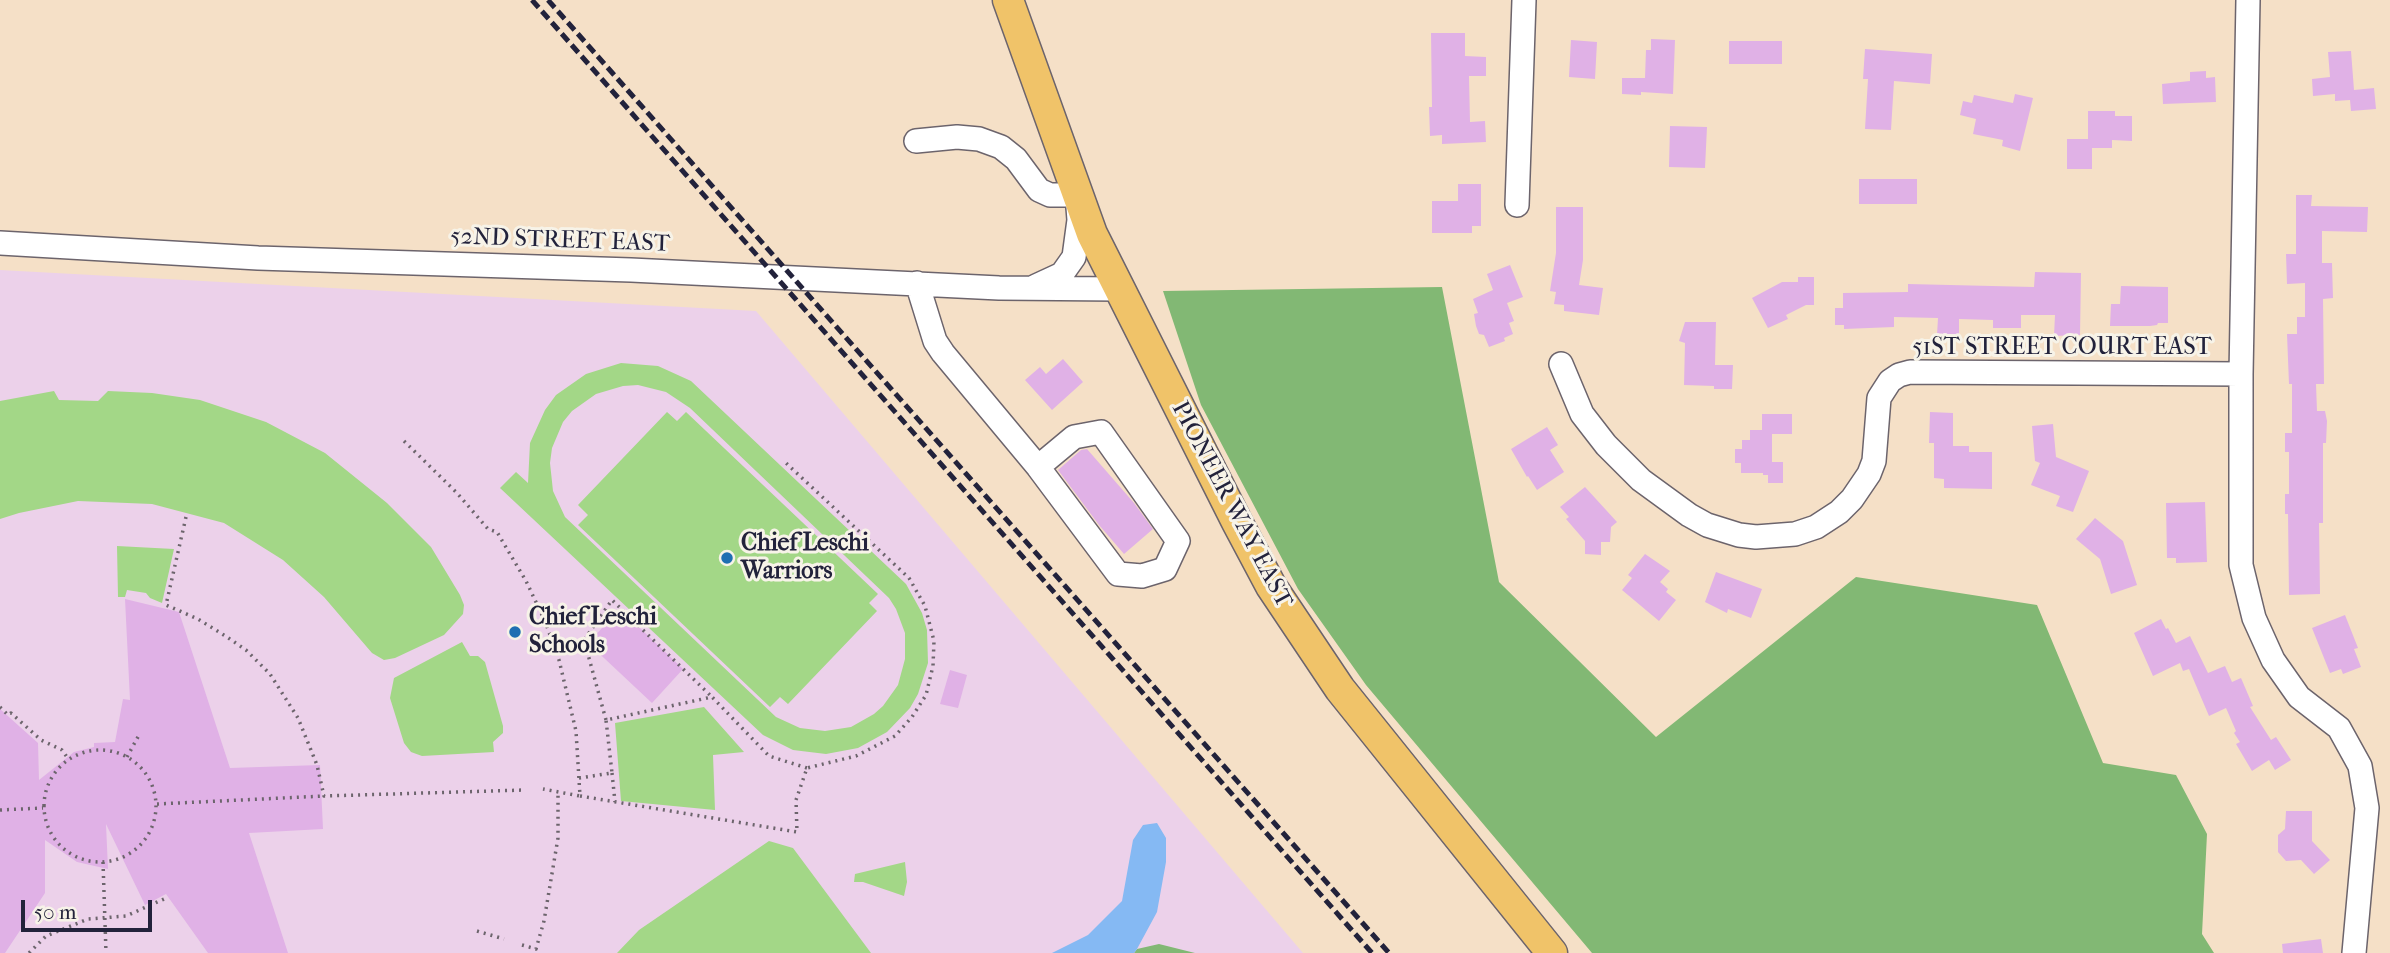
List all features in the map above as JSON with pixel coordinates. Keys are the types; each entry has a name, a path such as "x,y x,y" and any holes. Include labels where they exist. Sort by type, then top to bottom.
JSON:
{"main road":[{"name":"PIONEER WAY EAST","path":"1008,0 1077,195 1119,289 1272,586 1340,689 1552,953"}],"street":[{"path":"1517,205 1524,0"},
{"path":"2248,0 2241,374 2241,565 2251,607 2263,640 2288,685 2339,728 2360,766 2367,808 2354,953"},
{"path":"916,141 957,137 978,139 1001,147 1016,159 1039,190 1049,195 1077,195 1079,220 1074,257 1062,274 1033,287"},
{"name":"52ND STREET EAST","path":"0,243 258,258 1119,289"},
{"path":"917,283 935,341 943,353 1038,467 1118,575 1142,576 1165,569 1178,541 1101,432 1074,437 1038,467"},
{"name":"51ST STREET COURT EAST","path":"1561,364 1582,414 1606,445 1641,480 1707,525 1739,535 1756,537 1795,534 1816,527 1839,512 1852,499 1869,474 1874,461 1878,398 1889,381 1899,375 1910,372 2241,374"}],"path":[{"path":"404,441 457,493 488,529 497,532 526,581 545,621 559,660 576,731 580,796"},
{"path":"615,803 606,720 584,640 612,600 769,755 807,768 856,756 895,736 912,718 926,695 933,666 934,641 925,606 909,578 786,463"},
{"path":"186,517 166,606 198,619 228,637 246,650 270,674 298,718 317,765 324,796"},
{"path":"606,720 712,697"},
{"path":"0,706 41,740 62,750 68,760"},
{"path":"127,757 139,735"},
{"path":"95,750 113,751 127,757 144,770 153,786 157,804 155,823 146,840 132,853 115,861 96,863 77,858 61,847 50,832 44,795 51,778 68,760 78,754 95,750"},
{"path":"543,789 797,832 796,800 807,768"},
{"path":"579,778 612,773"},
{"path":"157,804 525,790"},
{"path":"522,945 536,949 544,921 558,838 558,792"},
{"path":"0,810 44,808"},
{"path":"103,862 106,953"},
{"path":"29,953 46,936 88,919 126,916 164,899"},
{"path":"477,930 504,939"}],"shaded area":[{"name":"Chief Leschi Schools","path":"0,270 756,311 1303,953 0,953"}],"green space":[{"path":"1442,287 1499,582 1656,737 1856,577 2037,605 2103,763 2176,775 2207,834 2202,934 2214,953 1592,953 1366,685 1298,589 1201,405 1163,291"},
{"path":"621,363 658,366 691,381 906,584 922,613 927,630 928,663 918,694 910,708 887,732 858,748 826,754 793,750 763,735 500,488 516,472 528,483 530,443 545,410 556,395 586,374","holes":["638,385 666,392 690,408 889,598 905,633 905,659 898,685 874,714 851,727 825,731 800,728 776,717 565,517 553,491 550,463 552,448 563,422 572,411 596,394 623,386"]},
{"path":"54,391 59,400 98,401 108,391 152,393 200,400 266,422 325,453 387,503 431,547 460,595 464,605 463,614 444,635 395,658 384,660 372,653 324,597 283,560 224,523 152,504 78,501 0,519 0,401"},
{"name":"Chief Leschi Warriors","path":"667,412 677,421 686,412 878,594 869,603 877,611 788,704 780,697 770,707 578,525 588,515 578,505"},
{"path":"117,546 174,549 162,603 150,598 146,593 127,590 125,597 118,597"},
{"path":"462,642 470,656 478,656 485,662 503,733 493,742 494,752 422,756 411,752 404,743 390,698 394,678"},
{"path":"704,707 744,752 713,755 715,810 621,801 615,723"},
{"path":"769,841 793,848 871,953 617,953 639,930"},
{"path":"905,862 907,882 904,896 863,882 854,882 855,874"},
{"path":"1159,944 1195,953 1134,953 1137,949"}],"water":[{"path":"1157,823 1166,838 1166,862 1157,912 1134,953 1052,953 1088,935 1122,901 1133,840 1143,825"}],"building":[{"path":"1431,33 1465,33 1465,56 1486,57 1486,76 1469,76 1470,122 1485,121 1486,142 1442,144 1442,135 1430,136"},
{"path":"1651,39 1675,40 1673,94 1622,94 1622,78 1645,78 1646,50 1651,50"},
{"path":"1571,40 1597,42 1595,79 1569,77"},
{"path":"1729,41 1782,41 1782,64 1729,64"},
{"path":"1865,49 1932,54 1930,84 1894,81 1891,130 1865,129 1868,79 1863,79"},
{"path":"2351,51 2354,90 2374,88 2376,109 2351,111 2350,100 2335,101 2335,94 2313,96 2312,79 2330,77 2328,52"},
{"path":"2206,71 2206,78 2215,77 2216,102 2163,104 2162,84 2190,81 2190,72"},
{"path":"2015,94 2033,98 2020,151 2002,146 2003,140 1973,134 1976,119 1960,115 1963,101 1972,103 1974,95 2013,103"},
{"path":"2088,111 2115,111 2115,116 2132,116 2132,141 2112,140 2112,148 2092,148 2092,169 2067,169 2067,139 2088,139"},
{"path":"1670,126 1707,127 1705,168 1669,167"},
{"path":"1859,179 1917,179 1917,204 1859,204"},
{"path":"1458,184 1481,184 1481,226 1472,226 1472,233 1432,233 1432,201 1458,201"},
{"path":"2296,195 2312,195 2311,206 2368,207 2367,232 2322,231 2322,263 2332,263 2333,298 2323,299 2324,384 2316,384 2317,411 2325,411 2327,421 2326,443 2323,443 2323,523 2319,523 2320,594 2289,595 2288,514 2285,514 2285,494 2289,494 2289,452 2285,452 2285,433 2292,433 2292,384 2289,384 2287,334 2297,334 2297,317 2305,317 2305,283 2287,284 2286,254 2296,254"},
{"path":"1556,207 1583,207 1583,260 1579,285 1603,288 1599,315 1564,311 1564,305 1554,304 1556,292 1550,291 1556,253"},
{"path":"1510,265 1523,297 1507,303 1514,321 1509,323 1513,334 1504,338 1505,341 1489,347 1476,326 1474,314 1478,313 1473,299 1493,290 1487,274"},
{"path":"2035,272 2081,273 2080,335 2054,336 2055,315 2021,315 2021,328 1993,328 1993,320 1959,319 1959,336 1937,335 1938,318 1894,317 1894,327 1844,329 1844,325 1835,325 1835,308 1843,308 1843,293 1908,292 1908,284 2034,287"},
{"path":"1798,277 1814,277 1814,305 1806,305 1786,315 1788,319 1768,328 1752,298 1782,282 1798,282"},
{"path":"2121,286 2168,287 2168,323 2110,326 2111,304 2120,304"},
{"path":"1685,322 1716,322 1715,365 1733,365 1732,389 1684,385 1685,343 1679,341"},
{"path":"1063,359 1083,382 1052,410 1025,380 1040,367 1046,374"},
{"path":"1930,412 1953,413 1953,446 1969,446 1969,452 1992,452 1992,489 1944,488 1944,479 1934,478 1934,443 1929,443"},
{"path":"1762,414 1792,414 1792,434 1772,434 1772,462 1783,462 1783,483 1768,483 1768,475 1763,473 1741,473 1741,463 1735,463 1735,449 1742,449 1742,440 1750,440 1750,430 1762,430"},
{"path":"2053,424 2056,457 2089,471 2073,512 2056,506 2060,496 2031,485 2040,463 2035,461 2032,426"},
{"path":"1547,427 1558,445 1550,450 1564,472 1537,490 1511,449"},
{"path":"1087,449 1153,529 1124,554 1058,470 1081,450"},
{"path":"1585,487 1617,522 1611,527 1610,542 1601,542 1601,555 1585,554 1585,541 1566,519 1569,517 1560,507"},
{"path":"2205,502 2207,562 2176,563 2176,558 2167,558 2166,503"},
{"path":"2095,518 2123,541 2137,585 2111,594 2100,559 2076,539"},
{"path":"1645,554 1670,571 1660,582 1668,589 1666,592 1676,600 1659,621 1622,590 1632,578 1628,575"},
{"path":"1716,572 1762,589 1751,618 1728,609 1727,613 1705,602"},
{"path":"125,599 179,612 230,768 320,765 323,829 249,833 288,953 208,953 166,894 145,905 106,824 108,869 77,862 45,840 45,893 5,953 0,953 0,709 38,743 39,780 74,752 94,747 94,743 115,742 123,699 130,700"},
{"path":"620,609 683,669 652,703 588,643"},
{"path":"2345,615 2358,648 2354,649 2361,667 2343,674 2341,669 2330,673 2312,628"},
{"path":"2161,619 2176,643 2190,636 2208,673 2225,666 2232,682 2241,678 2253,706 2250,707 2271,740 2276,737 2291,760 2275,770 2269,760 2252,771 2236,744 2240,742 2234,733 2236,731 2226,708 2209,716 2189,669 2183,671 2180,663 2153,676 2134,633"},
{"path":"950,670 967,675 958,708 940,704"},
{"path":"2286,811 2312,811 2312,841 2330,860 2314,874 2301,860 2286,861 2278,852 2278,835 2285,829"},
{"path":"2321,939 2323,953 2283,953 2282,944"}],"railway":[{"path":"532,0 1372,953"},
{"path":"548,0 1389,953"}],"place":[{"name":"Chief Leschi Warriors","path":"727,558"},
{"name":"Chief Leschi Schools","path":"515,632"}]}
